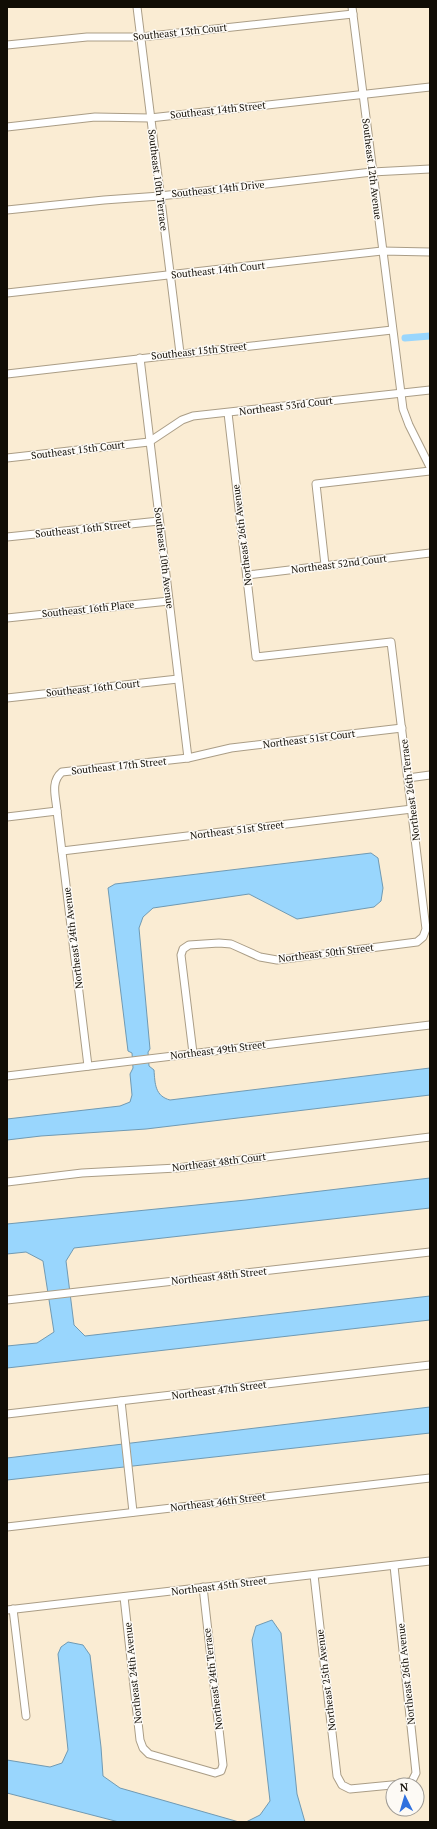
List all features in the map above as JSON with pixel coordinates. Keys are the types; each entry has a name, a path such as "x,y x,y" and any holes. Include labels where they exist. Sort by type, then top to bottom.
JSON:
{"street":[{"name":"Southeast 10th Terrace","path":"137,7 180,353"},
{"name":"Southeast 13th Court","path":"7,45 86,37 141,37 353,10"},
{"name":"Southeast 12th Avenue","path":"353,10 362,94 403,409 409,425 430,467"},
{"name":"Southeast 14th Street","path":"7,127 95,117 150,118 430,87"},
{"name":"Southeast 14th Drive","path":"7,210 111,199 160,196 372,172 430,169"},
{"name":"Southeast 14th Court","path":"7,294 382,251 430,252"},
{"name":"Southeast 15th Street","path":"7,374 180,353 392,330"},
{"name":"Southeast 10th Avenue","path":"140,358 188,758"},
{"name":"Northeast 53rd Court","path":"149,442 182,420 193,416 430,390"},
{"name":"Northeast 26th Avenue","path":"228,413 256,657 391,642"},
{"name":"Southeast 15th Court","path":"7,458 149,442"},
{"path":"325,565 316,484 430,471"},
{"name":"Southeast 16th Street","path":"7,537 159,521"},
{"name":"Northeast 52nd Court","path":"247,575 430,553"},
{"name":"Southeast 16th Place","path":"7,618 169,601"},
{"name":"Northeast 26th Terrace","path":"391,642 426,929 424,937"},
{"name":"Southeast 16th Court","path":"7,698 178,679"},
{"name":"Northeast 51st Court","path":"216,750 402,728"},
{"name":"Southeast 17th Street","path":"57,811 54,785 56,777 62,772 188,758 216,750"},
{"path":"408,778 430,776"},
{"name":"Northeast 51st Street","path":"62,851 412,809"},
{"path":"7,817 57,811"},
{"name":"Northeast 24th Avenue","path":"57,811 88,1066"},
{"name":"Northeast 50th Street","path":"193,1053 181,955 183,949 189,945 219,943 231,944 260,957 277,960 417,942 424,937"},
{"name":"Northeast 49th Street","path":"7,1076 430,1024"},
{"name":"Northeast 48th Court","path":"7,1182 82,1173 177,1168 430,1137"},
{"name":"Northeast 48th Street","path":"7,1300 430,1252"},
{"name":"Northeast 47th Street","path":"7,1414 430,1365"},
{"path":"120,1401 133,1512"},
{"name":"Northeast 46th Street","path":"7,1527 430,1478"},
{"name":"Northeast 45th Street","path":"10,1609 430,1561"},
{"name":"Northeast 26th Avenue","path":"342,1785 350,1789 402,1784 412,1781 416,1773 394,1566"},
{"name":"Northeast 25th Avenue","path":"314,1575 337,1776 342,1785"},
{"name":"Northeast 24th Terrace","path":"143,1748 149,1754 215,1772 221,1771 223,1764 203,1587"},
{"name":"Northeast 24th Avenue","path":"124,1597 140,1740 143,1748"},
{"path":"10,1609 26,1716"}],"water":[{"path":"371,853 378,858 383,888 381,901 374,907 297,919 249,894 153,908 143,917 139,928 150,1049 148,1052 149,1066 154,1070 157,1089 161,1096 170,1100 430,1068 430,1095 146,1129 41,1136 7,1140 7,1119 120,1106 130,1102 132,1095 130,1074 133,1068 132,1053 128,1051 108,888 115,884"},
{"path":"430,1178 430,1208 74,1248 66,1261 74,1325 85,1336 430,1296 430,1320 7,1368 7,1346 37,1343 54,1332 43,1261 26,1252 7,1254 7,1224 246,1200"},
{"path":"430,1407 430,1433 7,1480 7,1458"},
{"path":"272,1620 281,1633 297,1794 305,1822 246,1822 260,1815 270,1801 252,1640 256,1626"},
{"path":"68,1642 83,1645 90,1655 103,1776 120,1788 239,1822 119,1822 7,1793 7,1760 50,1767 62,1763 68,1750 58,1654 61,1647"}],"waterway":[{"path":"405,338 430,336"}]}
